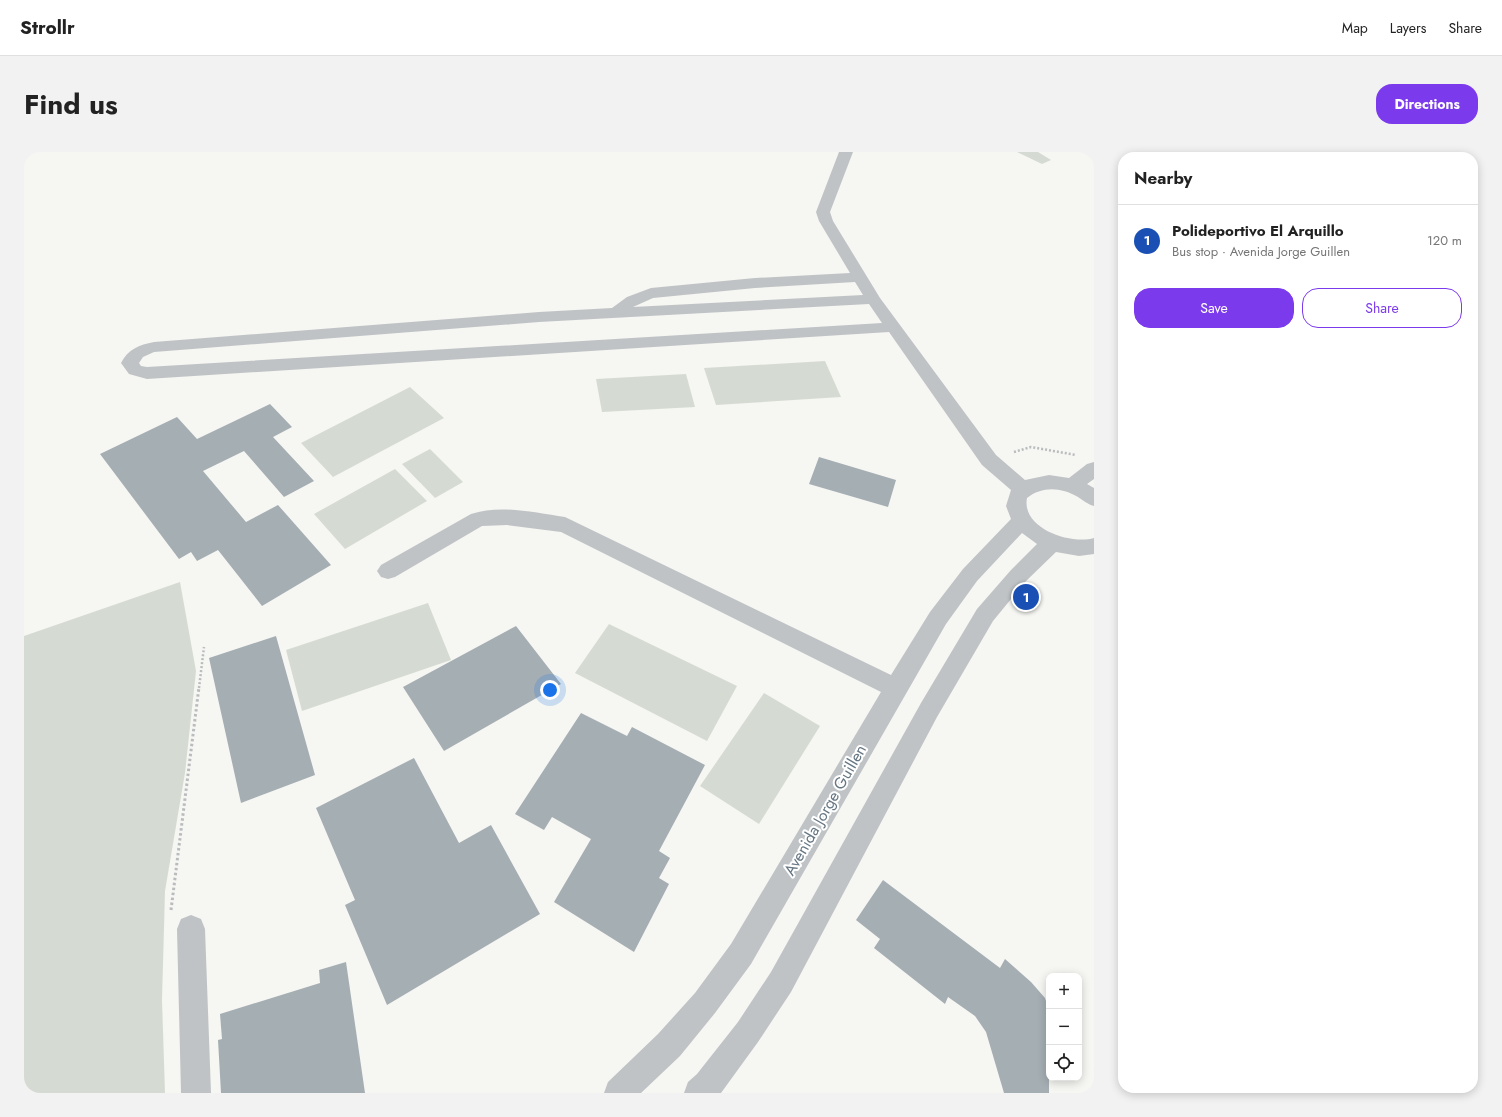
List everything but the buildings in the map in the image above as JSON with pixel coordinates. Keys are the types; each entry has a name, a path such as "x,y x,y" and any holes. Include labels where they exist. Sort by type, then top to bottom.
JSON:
{"street":[{"path":"846,152 823,212 826,221 873,299 989,460 1022,489"},
{"path":"616,313 624,304 636,297 651,293 859,276"},
{"path":"873,299 539,317 154,347 141,351 132,358 130,363 135,370 147,373 893,327"},
{"path":"1071,486 1088,464"},
{"path":"1094,499 1071,486 1052,482 1035,483 1022,489 1016,498 1016,509 1022,521 1033,532 1052,543 1073,548 1094,546"},
{"path":"388,571 478,519 507,517 566,525 896,688"},
{"name":"Avenida Jorge Guillen","path":"619,1093 669,1045 705,1003 741,954 938,618 970,574 1022,521"},
{"path":"699,1093 708,1085 748,1032 781,982 929,710 985,615 1018,576 1052,543"},
{"path":"191,929 196,1093"}],"path":[{"path":"989,460 1031,447 1075,455 1088,464"},
{"path":"191,929 168,930 182,837 204,647"}],"shaded area":[{"path":"1017,152 1038,152 1051,160 1042,164"},
{"path":"825,361 841,397 716,405 704,368"},
{"path":"686,374 695,407 602,412 596,379"},
{"path":"410,387 444,418 333,477 301,443"},
{"path":"430,449 463,482 435,498 402,464"},
{"path":"395,469 427,501 345,549 314,514"},
{"path":"180,582 196,671 185,773 165,891 162,1000 165,1093 24,1093 24,636"},
{"path":"428,603 451,660 302,711 286,650"},
{"path":"609,624 737,686 707,741 575,673"},
{"path":"764,693 820,726 759,824 700,786"}],"place":[{"name":"Polideportivo El Arquillo","path":"1026,597"}]}
